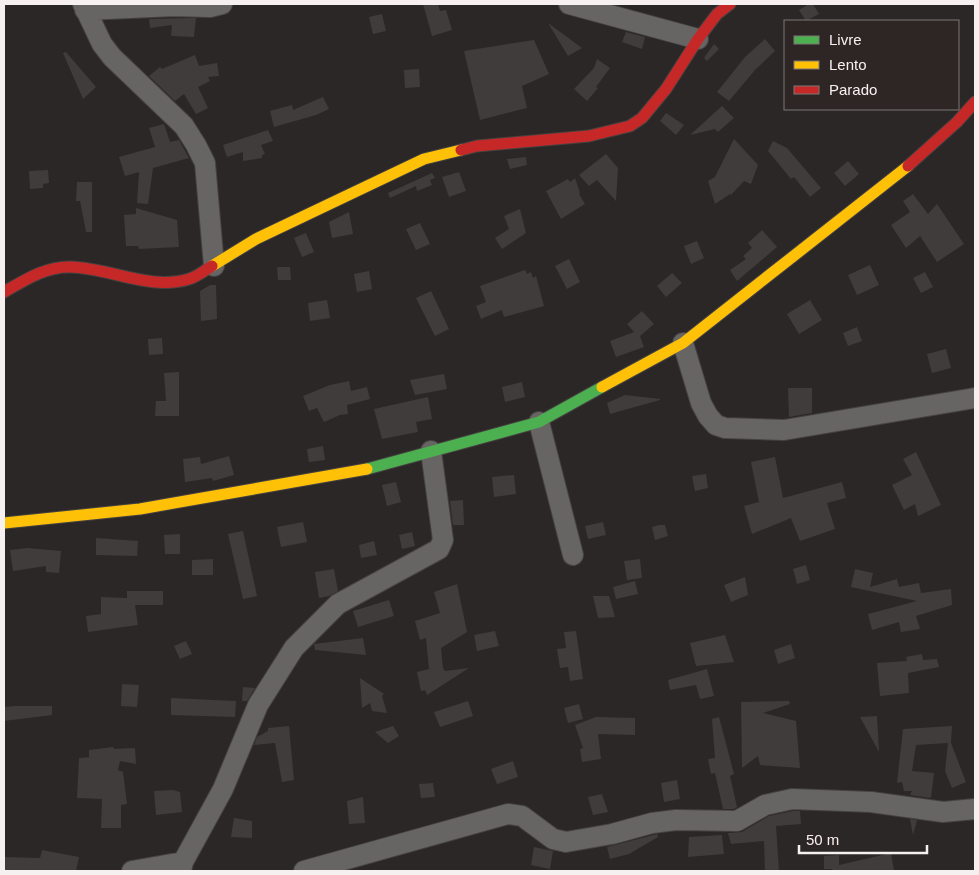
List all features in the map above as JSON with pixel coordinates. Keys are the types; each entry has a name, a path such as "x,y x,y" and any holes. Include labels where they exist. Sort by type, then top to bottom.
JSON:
{"street":[{"path":"214,266 205,163 196,145 184,126 112,57 102,44 84,7 210,7 222,4"},
{"path":"569,4 698,39"},
{"path":"4,292 42,271 71,267 130,278 174,282 190,279 256,239 424,159 477,146 588,136 630,126 642,118 666,89 698,39 717,14 730,4"},
{"path":"4,523 140,509 359,471 539,422 684,343 898,175 957,122 975,102"},
{"path":"684,343 701,403 708,416 716,425 725,428 784,430 975,398"},
{"path":"539,422 573,555"},
{"path":"132,871 182,866 223,789 258,705 294,648 315,624 338,604 438,549 443,540 431,451"},
{"path":"304,871 508,814 522,816 553,839 566,842 676,820 737,821 765,804 792,799 871,802 943,812 975,809"}],"building":[{"path":"423,4 438,4 440,11 446,10 452,30 432,36"},
{"path":"809,4 813,4 819,14 805,20 799,10"},
{"path":"382,14 386,31 373,34 369,17"},
{"path":"196,18 194,37 171,36 172,25 150,28 149,19"},
{"path":"548,23 582,48 568,56"},
{"path":"626,32 645,37 642,49 622,42"},
{"path":"765,39 775,51 755,70 729,101 717,92 745,57"},
{"path":"534,40 549,74 522,86 527,108 480,120 464,51"},
{"path":"714,44 719,49 707,61 704,58"},
{"path":"66,52 96,87 83,99 63,53"},
{"path":"195,55 199,66 217,63 219,76 208,77 210,81 198,87 208,108 196,114 184,94 175,101 149,76 160,67 162,69"},
{"path":"597,59 610,68 596,87 598,88 587,101 574,89 594,68"},
{"path":"419,69 420,87 405,88 404,70"},
{"path":"323,97 329,109 316,115 274,127 270,111 292,105 293,110"},
{"path":"722,106 734,118 718,132 715,129 690,135"},
{"path":"666,113 684,125 676,135 660,121"},
{"path":"164,124 170,142 179,140 189,158 153,168 148,204 137,203 139,172 125,176 119,157 155,147 149,128"},
{"path":"268,130 273,141 261,145 265,154 262,155 262,158 243,161 243,152 227,157 223,145"},
{"path":"734,139 758,165 751,184 744,181 731,195 715,204 708,181 715,177"},
{"path":"773,141 787,148 821,188 810,197 794,177 791,179 768,151"},
{"path":"606,154 618,168 616,201 597,180 589,186 579,175"},
{"path":"526,157 527,165 510,169 507,159"},
{"path":"848,161 859,174 845,186 834,173"},
{"path":"48,170 49,183 43,184 43,188 30,189 29,171"},
{"path":"459,172 466,191 449,197 442,177"},
{"path":"432,173 435,178 430,180 432,185 417,191 416,186 390,198 388,193"},
{"path":"575,178 579,194 585,204 561,219 546,191 568,179 570,182"},
{"path":"77,182 92,182 92,232 86,232 80,201 76,201"},
{"path":"913,194 928,214 937,204 964,244 937,262 920,236 906,248 891,225 910,212 903,201"},
{"path":"136,208 177,220 179,247 139,249 138,246 126,246 124,215 136,214"},
{"path":"520,209 526,233 502,249 495,238 509,229 504,216"},
{"path":"349,212 353,234 332,238 329,222"},
{"path":"420,223 430,244 416,250 406,229"},
{"path":"762,230 777,247 737,281 730,270 746,259 743,256 752,248 748,243"},
{"path":"306,233 314,252 302,257 294,238"},
{"path":"697,241 704,258 691,264 684,246"},
{"path":"569,259 580,282 567,289 555,266"},
{"path":"870,265 879,285 857,295 848,275"},
{"path":"277,267 290,267 291,280 278,280"},
{"path":"525,270 527,274 531,272 533,278 536,276 544,306 504,317 502,310 481,319 476,306 486,302 480,286"},
{"path":"369,271 372,289 357,292 354,274"},
{"path":"925,272 933,287 921,293 913,278"},
{"path":"672,273 682,283 666,297 657,286"},
{"path":"210,285 216,285 217,319 201,321 200,291"},
{"path":"431,291 449,329 435,336 416,298"},
{"path":"327,300 330,318 310,321 308,303"},
{"path":"810,300 822,320 799,334 787,314"},
{"path":"642,311 654,324 640,336 644,347 616,357 610,341 634,332 627,324"},
{"path":"857,327 862,341 848,346 843,333"},
{"path":"162,338 163,354 149,355 148,339"},
{"path":"946,349 951,368 932,373 927,354"},
{"path":"179,372 179,416 155,416 156,401 166,401 164,373"},
{"path":"444,374 447,389 415,395 410,380"},
{"path":"349,381 351,391 367,387 370,399 347,405 348,414 340,415 324,422 317,408 309,411 303,396 330,385"},
{"path":"522,382 525,397 505,402 502,387"},
{"path":"788,388 812,388 812,413 789,417"},
{"path":"625,395 660,400 610,414 607,403"},
{"path":"428,397 432,419 416,422 418,432 382,439 374,409"},
{"path":"323,446 325,460 309,462 307,449"},
{"path":"916,452 941,505 918,516 915,504 904,510 892,485 912,475 903,459"},
{"path":"229,456 234,475 213,481 212,478 185,482 183,459 200,457 201,464"},
{"path":"775,457 783,498 842,482 846,498 827,503 835,529 800,541 791,518 752,534 744,506 759,502 751,462"},
{"path":"706,474 708,488 695,491 692,476"},
{"path":"514,475 516,494 494,497 492,477"},
{"path":"396,482 401,502 387,506 382,485"},
{"path":"463,500 464,525 453,525 450,501"},
{"path":"303,522 307,542 281,547 277,527"},
{"path":"603,522 606,535 588,539 585,526"},
{"path":"665,525 668,536 655,540 652,527"},
{"path":"243,531 257,596 243,599 228,534"},
{"path":"412,532 415,546 402,549 399,535"},
{"path":"180,534 180,554 165,554 164,535"},
{"path":"96,538 138,541 137,556 96,555"},
{"path":"374,541 377,555 361,558 359,545"},
{"path":"27,548 61,551 59,573 46,572 46,566 13,571 10,550"},
{"path":"213,559 213,575 192,575 192,560"},
{"path":"640,559 642,578 627,580 624,561"},
{"path":"806,565 810,580 797,584 793,569"},
{"path":"334,569 338,591 329,596 319,598 315,572"},
{"path":"855,569 873,573 870,587 897,579 899,587 919,583 921,593 951,589 952,605 916,616 920,629 901,632 899,622 872,630 868,614 917,601 851,587"},
{"path":"745,577 748,595 731,602 724,585"},
{"path":"635,581 638,594 616,599 613,587"},
{"path":"457,584 467,632 441,648 443,668 445,671 469,668 427,695 425,690 421,691 417,672 429,669 426,638 420,640 415,621 440,613 434,592"},
{"path":"127,591 163,591 163,605 135,605 138,625 88,632 86,616 101,614 101,597 127,598"},
{"path":"593,596 609,596 615,617 598,618"},
{"path":"389,600 394,616 358,627 353,611"},
{"path":"495,631 499,646 477,651 474,635"},
{"path":"576,631 583,679 570,681 568,667 560,668 557,649 566,648 564,632"},
{"path":"725,635 734,662 696,666 690,643"},
{"path":"363,638 366,655 315,650 314,644"},
{"path":"186,641 192,654 180,659 174,646"},
{"path":"791,644 795,658 778,664 774,650"},
{"path":"922,654 923,660 937,659 939,667 908,673 909,693 880,696 877,663 907,661 906,657"},
{"path":"707,669 714,696 700,699 696,685 670,690 668,680"},
{"path":"360,678 384,694 382,696 387,713 372,711 370,703 362,708"},
{"path":"122,684 139,685 137,707 121,706"},
{"path":"243,687 255,688 247,701 242,701"},
{"path":"171,698 236,701 235,717 171,715"},
{"path":"468,701 473,716 440,727 434,712"},
{"path":"789,701 790,704 763,713 796,721 800,768 760,765 758,756 742,768 741,702"},
{"path":"579,704 583,719 568,723 564,708"},
{"path":"52,706 52,715 4,721 4,707"},
{"path":"877,716 879,752 860,717"},
{"path":"596,717 635,718 635,735 598,734 601,759 582,762 580,749 583,748 575,725"},
{"path":"719,717 734,774 730,776 737,807 734,809 723,809 715,773 711,774 708,759 715,758 712,719"},
{"path":"289,726 294,780 282,782 275,743 254,745 257,737 268,731 268,728"},
{"path":"393,726 399,736 388,743 375,732"},
{"path":"952,726 951,743 966,782 952,788 945,771 948,743 916,745 912,771 934,773 931,798 910,795 912,791 904,791 902,782 897,783 903,729"},
{"path":"113,747 114,749 135,748 136,764 120,761 118,770 123,772 127,804 121,805 121,828 101,828 102,799 77,798 79,758 93,757 89,757 89,750"},
{"path":"513,761 518,777 497,784 491,769"},
{"path":"677,780 680,799 664,802 661,783"},
{"path":"433,783 435,797 421,798 419,784"},
{"path":"173,790 180,792 182,812 156,815 154,791"},
{"path":"602,794 608,812 593,815 588,797"},
{"path":"363,797 365,823 349,824 347,801"},
{"path":"800,811 801,824 776,826 779,871 765,871 764,841 731,844 728,833 742,832 769,816"},
{"path":"234,818 252,821 252,838 231,837"},
{"path":"910,819 917,820 913,835"},
{"path":"657,834 658,837 629,854 610,859 607,847"},
{"path":"722,835 724,854 688,857 689,837"},
{"path":"534,847 553,851 550,869 531,865"},
{"path":"42,850 79,857 76,871 4,871 4,857 40,858"},
{"path":"891,853 894,871 833,871 832,869 824,869 824,856 839,855 839,865"}],"traffic: fast":[{"path":"367,469 539,422 602,387"}],"traffic: slow":[{"path":"212,266 256,239 424,159 461,150"},
{"path":"602,387 683,343 908,166"},
{"path":"4,523 140,509 367,469"}],"traffic: jam":[{"path":"461,150 477,146 589,136 630,126 642,118 666,89 698,39 717,14 730,4"},
{"path":"908,166 957,122 975,102"},
{"path":"4,292 44,271 62,267 86,268 145,281 174,282 189,279 212,266"}]}
